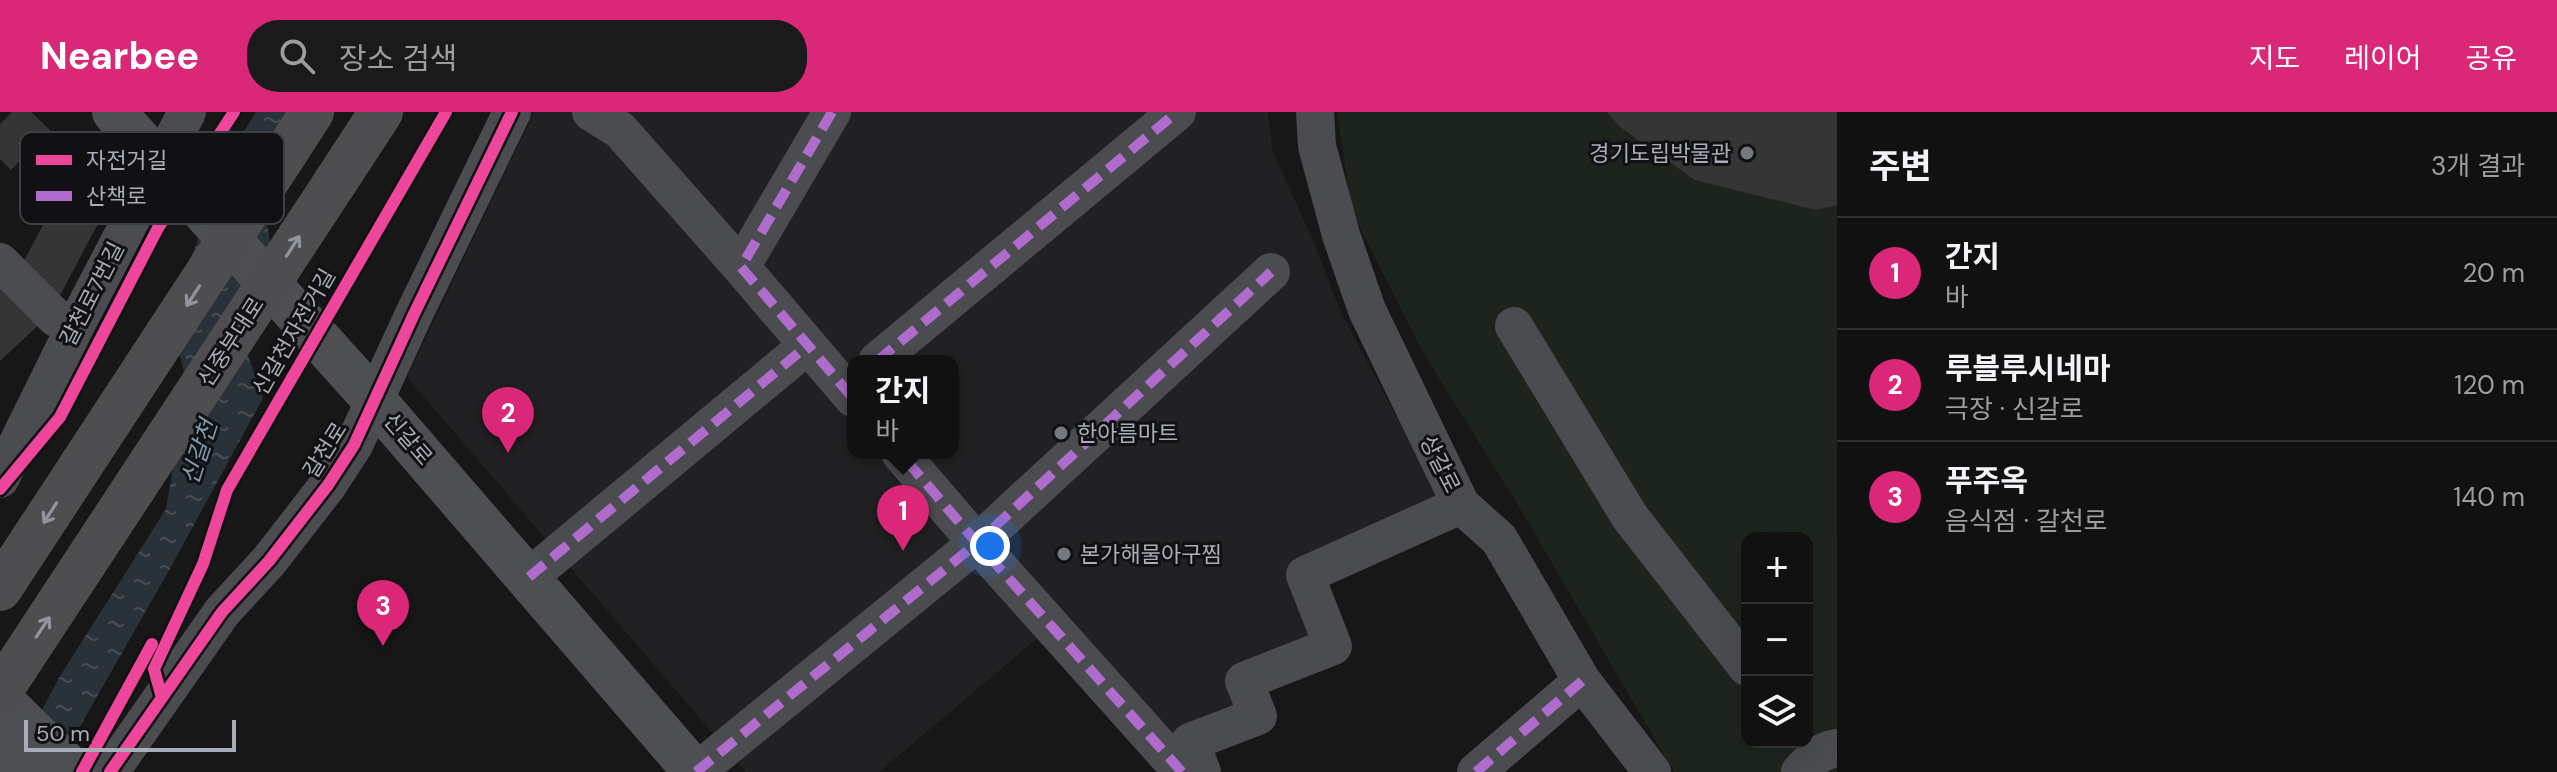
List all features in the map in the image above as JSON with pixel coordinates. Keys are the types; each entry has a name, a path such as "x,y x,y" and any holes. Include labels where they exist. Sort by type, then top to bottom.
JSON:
{"highway":[{"path":"284,155 312,112"},
{"name":"신중부대로","path":"0,692 381,112"},
{"path":"0,589 239,224"}],"main road":[{"name":"신갈로","path":"114,112 133,132"},
{"name":"신갈로","path":"216,224 529,577 696,772"},
{"path":"0,699 74,772"},
{"path":"0,752 20,772"}],"street":[{"name":"갈천로7번길","path":"180,132 187,112"},
{"name":"갈천로","path":"110,772 222,612 269,561 328,485 354,445 366,391 414,314 512,112"},
{"path":"591,112 620,130 847,386"},
{"path":"741,267 832,112"},
{"path":"884,355 1177,112"},
{"name":"상갈로","path":"1315,112 1317,146 1341,235 1367,310 1461,505 1499,539 1582,681 1652,772"},
{"name":"갈천로7번길","path":"0,479 77,323 135,224"},
{"path":"0,262 56,318 77,323"},
{"path":"696,772 977,543 1271,272"},
{"path":"1514,326 1630,517 1741,659"},
{"path":"529,577 808,345"},
{"path":"905,459 1182,772"},
{"path":"1202,772 1190,742 1258,716 1244,681 1333,646 1305,575 1461,505"},
{"path":"1476,772 1582,681"}],"shaded area":[{"path":"534,112 1268,112 1272,149 1315,245 1341,313 1405,432 1443,512 1305,575 1333,646 1245,681 1258,716 1191,742 1197,772 1051,627 879,772 746,772 407,377"},
{"path":"1337,112 1837,112 1837,772 1674,772 1521,510 1424,354 1352,212"}],"water":[{"path":"256,112 305,112 284,164 284,132 243,132"},
{"name":"신갈천","path":"204,224 267,224 273,258 236,321 263,398 54,772 9,772 60,676 166,509 187,384 168,307"}],"building":[{"path":"12,112 31,112 50,130 20,132 20,161 11,170 0,159 0,124"},
{"name":"경기도립박물관","path":"1607,112 1837,112 1837,205 1816,210 1695,180 1620,127"},
{"path":"44,224 98,224 57,301 20,268"},
{"path":"0,277 42,322 0,361"}],"marked path":[{"path":"832,112 741,267 847,391"},
{"path":"884,355 1177,112"},
{"path":"1182,772 977,543 1271,272"},
{"path":"529,577 808,345"},
{"path":"696,772 977,543 905,459"},
{"path":"1476,772 1582,681"}],"cycle path":[{"path":"221,132 234,112"},
{"name":"신갈천자전거길","path":"162,698 154,669 203,564 227,490 446,112"},
{"path":"110,772 222,612 269,561 328,485 354,445 512,112"},
{"path":"0,489 60,417 161,224"},
{"path":"82,772 152,644"}],"place":[{"name":"경기도립박물관","path":"1747,153"},
{"name":"한아름마트","path":"1061,433"},
{"name":"루블루시네마","path":"508,453"},
{"name":"간지","path":"903,551"},
{"name":"본가해물아구찜","path":"1064,554"},
{"name":"푸주옥","path":"383,646"}]}
